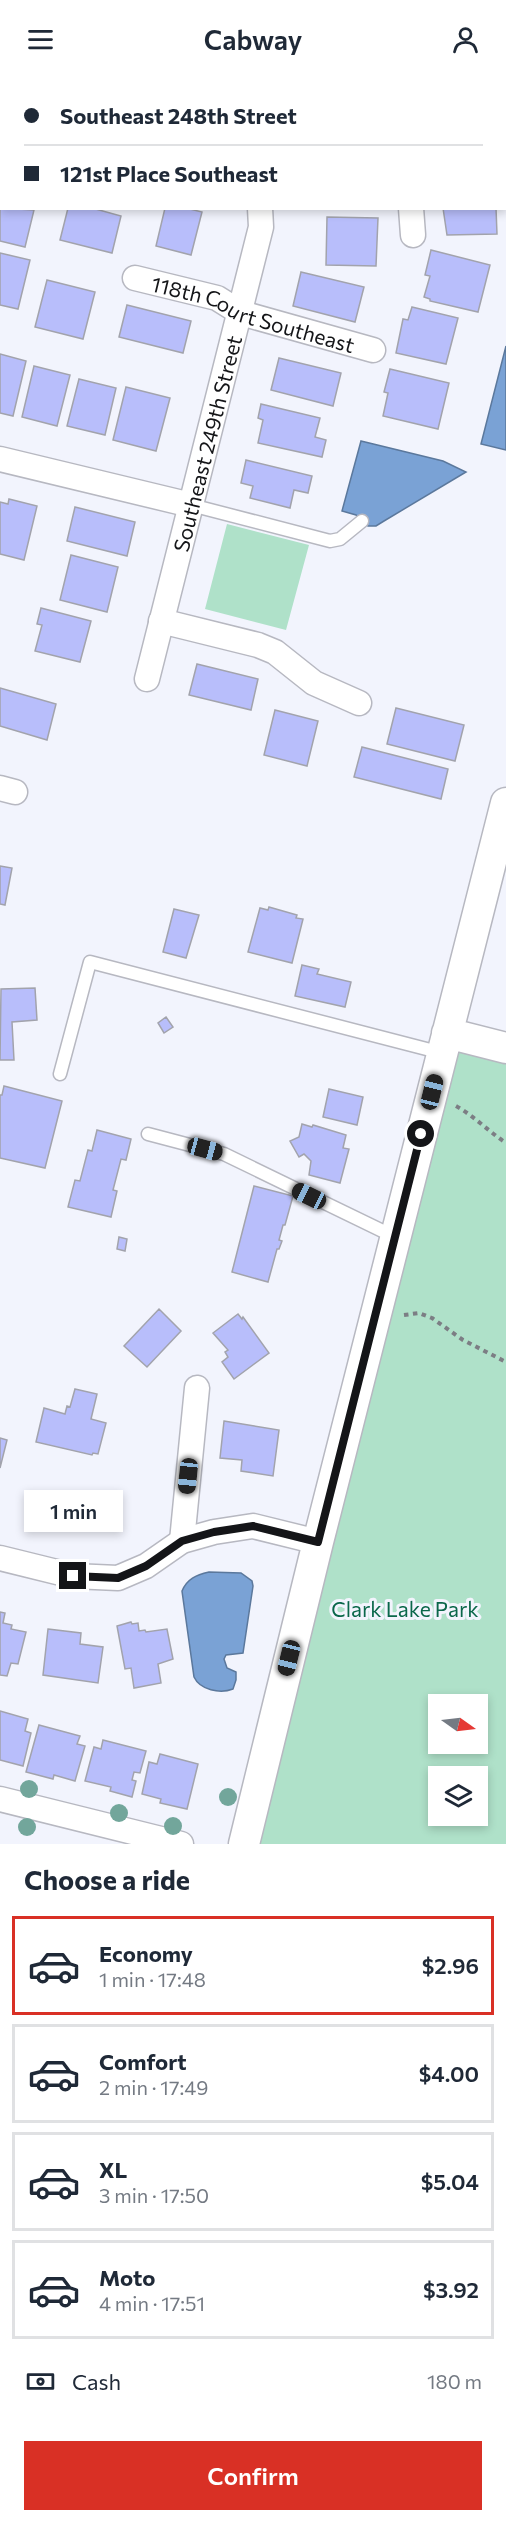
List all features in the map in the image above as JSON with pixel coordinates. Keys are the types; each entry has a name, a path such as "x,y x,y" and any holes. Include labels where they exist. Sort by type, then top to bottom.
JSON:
{"street":[{"name":"Southeast 249th Street","path":"147,679 241,313 261,227 260,210"},
{"path":"411,210 413,236"},
{"name":"118th Court Southeast","path":"135,278 217,298 241,313 373,350"},
{"path":"0,459 191,505"},
{"path":"161,621 258,645 275,652 314,683 359,703"},
{"path":"244,1844 372,1327 506,803"},
{"path":"444,1043 506,1048"},
{"path":"182,1541 197,1388"},
{"path":"0,1558 73,1576 118,1578 146,1566 182,1541 214,1532 253,1526 318,1542"},
{"path":"0,1799 181,1844"}],"lane":[{"path":"191,505 330,541 340,539 362,521"},
{"path":"60,1074 90,962 444,1043"},
{"path":"148,1134 224,1154 395,1237"}],"path":[{"path":"432,1092 469,1113 506,1143"},
{"path":"372,1327 405,1315 419,1313 432,1318 463,1340 506,1362"}],"green space":[{"path":"227,524 309,545 286,630 205,609"},
{"name":"Clark Lake Park","path":"447,1033 506,1048 506,1844 244,1844"}],"water":[{"path":"506,346 506,450 481,444"},
{"path":"361,441 443,461 466,472 376,526 368,526 356,515 342,511"},
{"path":"209,1572 241,1573 252,1581 253,1586 243,1653 226,1655 224,1659 227,1668 236,1672 233,1689 228,1690 211,1690 201,1685 194,1677 182,1591 192,1578"}],"building":[{"path":"0,210 34,210 25,247 0,241"},
{"path":"68,210 99,210 121,216 112,253 60,240"},
{"path":"165,210 202,212 191,255 156,246"},
{"path":"443,210 496,210 497,234 447,235"},
{"path":"327,217 378,218 376,266 326,265"},
{"path":"431,250 490,265 478,312 430,301 424,297 430,276 425,275"},
{"path":"0,253 30,260 18,309 0,305"},
{"path":"301,272 364,287 355,322 293,306"},
{"path":"47,280 95,292 83,339 35,327"},
{"path":"127,305 191,321 183,353 119,337"},
{"path":"412,307 458,318 446,364 396,353 403,319 408,320"},
{"path":"0,354 26,361 13,416 0,413"},
{"path":"279,358 341,373 333,406 271,390"},
{"path":"34,366 70,375 57,426 22,417"},
{"path":"390,369 449,383 438,429 383,416 388,393 384,392"},
{"path":"79,379 116,388 105,435 67,426"},
{"path":"126,387 170,398 156,451 113,440"},
{"path":"261,404 320,418 315,437 326,440 322,457 258,443 263,420 258,418"},
{"path":"246,460 312,476 308,493 294,490 290,508 250,498 253,486 241,483"},
{"path":"9,499 37,506 24,560 0,554 0,502 8,504"},
{"path":"75,507 135,522 127,556 67,541"},
{"path":"71,555 118,567 107,612 60,600"},
{"path":"41,608 91,621 80,662 35,651 42,625 37,624"},
{"path":"197,664 258,679 251,710 189,695"},
{"path":"0,688 56,704 47,740 0,726"},
{"path":"396,708 464,725 455,761 387,744"},
{"path":"275,710 318,721 307,766 264,755"},
{"path":"362,747 448,769 441,799 354,777"},
{"path":"0,866 12,868 5,905 0,904"},
{"path":"269,907 303,919 292,963 248,952 260,908 268,910"},
{"path":"174,909 199,915 186,958 163,952"},
{"path":"302,965 319,969 317,974 351,982 345,1007 295,996"},
{"path":"35,988 37,1020 12,1022 14,1060 0,1060 1,989"},
{"path":"166,1017 173,1027 164,1033 158,1023"},
{"path":"4,1086 62,1101 45,1168 0,1158 0,1095 2,1095"},
{"path":"329,1089 363,1097 357,1125 323,1117"},
{"path":"302,1124 346,1135 343,1148 349,1149 340,1183 309,1175 311,1161 304,1154 299,1157 290,1141 299,1137"},
{"path":"97,1130 131,1139 126,1160 121,1159 113,1190 117,1191 111,1217 68,1207 75,1180 80,1181 88,1150 92,1151"},
{"path":"254,1186 293,1196 279,1240 282,1241 277,1249 268,1282 232,1272"},
{"path":"119,1237 127,1239 125,1251 117,1249"},
{"path":"159,1309 181,1331 147,1367 124,1346"},
{"path":"238,1314 242,1319 243,1317 269,1353 234,1379 222,1362 228,1357 225,1352 228,1350 213,1333"},
{"path":"75,1389 97,1394 91,1419 106,1423 98,1454 93,1453 92,1455 36,1442 44,1408 65,1414 67,1406 70,1407"},
{"path":"224,1421 279,1430 273,1476 241,1471 242,1460 220,1458"},
{"path":"0,1438 7,1440 0,1468"},
{"path":"0,1612 5,1613 3,1623 12,1625 11,1629 26,1632 18,1664 11,1663 7,1676 0,1675"},
{"path":"131,1622 132,1624 138,1623 139,1631 167,1629 173,1659 158,1664 161,1683 134,1688 131,1668 125,1669 117,1626"},
{"path":"48,1629 81,1633 80,1644 103,1647 98,1683 43,1675"},
{"path":"0,1711 28,1719 25,1731 31,1733 23,1766 0,1760"},
{"path":"39,1725 80,1736 77,1744 85,1746 75,1781 54,1775 53,1779 26,1772"},
{"path":"103,1740 146,1751 140,1773 134,1772 132,1780 136,1781 132,1797 110,1791 111,1787 85,1781 94,1747 101,1749"},
{"path":"160,1754 198,1764 187,1809 160,1803 161,1799 142,1794 149,1762 157,1764"}],"route":[{"path":"73,1576 118,1578 146,1566 182,1541 214,1532 253,1526 318,1542 421,1134"}]}
